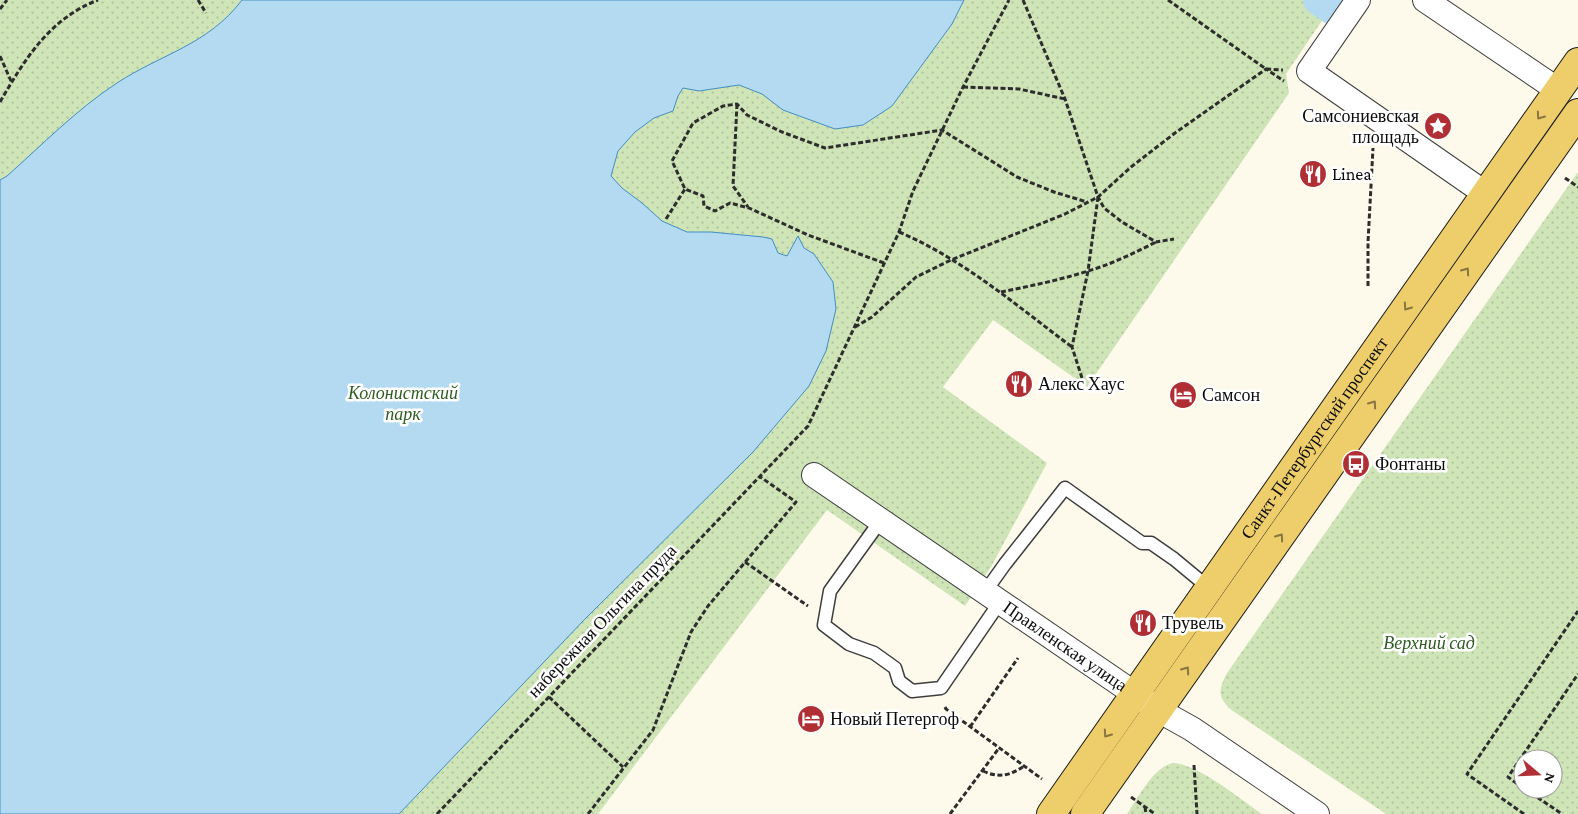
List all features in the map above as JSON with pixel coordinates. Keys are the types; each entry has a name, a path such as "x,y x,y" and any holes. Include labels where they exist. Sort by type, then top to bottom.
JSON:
{"main road":[{"name":"Санкт-Петербургский проспект","path":"1084,814 1158,710 1497,202 1569,100 1578,62"},
{"name":"Санкт-Петербургский проспект","path":"1051,814 1209,588 1497,202"}],"street":[{"path":"1358,0 1309,71 1497,202"},
{"path":"1425,0 1569,100"},
{"name":"Правленская улица","path":"814,475 1134,694 1192,729 1316,814"}],"lane":[{"path":"881,520 830,591 824,625 849,644 874,653 896,668 899,682 912,691 941,688 993,597 1005,564 1065,488 1142,543 1151,543 1209,588"}],"path":[{"path":"0,9 7,0"},
{"path":"0,102 37,44 64,18 98,0"},
{"path":"198,0 206,13"},
{"name":"набережная Ольгина пруда","path":"437,814 808,426 899,232 913,191 963,87 1009,0"},
{"path":"1023,0 1065,99 1098,197 1104,208 1122,222 1156,242"},
{"path":"1168,0 1266,68 1309,71"},
{"path":"0,56 12,82"},
{"path":"855,327 872,317 916,277 952,260 1065,214 1098,197 1131,167 1175,133 1266,68"},
{"path":"963,87 1019,89 1065,99"},
{"path":"737,104 747,115 782,132 825,148 942,130 1017,177 1054,192 1087,202"},
{"path":"737,104 723,106 693,123 672,161 685,190 703,196 704,206 715,211 730,203 749,208 808,235 884,263"},
{"path":"737,104 733,186 749,208"},
{"path":"1368,286 1368,232 1374,144"},
{"path":"1571,182 1578,187"},
{"path":"666,218 685,190"},
{"path":"1082,378 1072,347 1088,271 1098,197"},
{"path":"899,232 923,242 1001,292 1072,347"},
{"path":"1001,292 1088,271 1123,258 1156,242 1174,239"},
{"path":"588,814 653,730 691,632 708,606 796,502 759,476"},
{"path":"745,562 807,606 824,625"},
{"path":"1524,814 1467,774 1578,611"},
{"path":"970,727 1018,658"},
{"path":"1527,749 1578,674"},
{"path":"549,697 623,767"},
{"path":"946,709 1046,782"},
{"path":"950,814 999,748"},
{"path":"1194,765 1197,814"},
{"path":"983,771 999,776 1016,771 1024,766"},
{"path":"1513,770 1508,777 1513,780"},
{"path":"1130,796 1155,814"},
{"path":"1540,799 1562,814"},
{"path":"1145,806 1146,814"}],"green space":[{"name":"Колонистский парк","path":"0,0 1336,0 1286,74 1289,93 1087,387 993,320 943,387 1047,463 991,567 965,606 827,510 598,814 0,814"},
{"name":"Верхний сад","path":"1578,172 1578,814 1386,814 1230,709 1221,696 1222,684 1227,673"},
{"path":"1173,763 1194,769 1262,814 1127,814 1153,776 1166,765"}],"water":[{"name":"Колонистский парк","path":"242,0 964,0 952,24 892,106 863,125 835,129 783,110 762,94 739,85 699,91 683,88 673,111 654,118 635,132 618,151 611,176 622,188 662,221 687,232 711,232 772,239 778,253 787,256 798,236 804,248 814,254 833,282 836,309 826,351 809,386 753,452 584,620 399,814 0,814 0,180 102,93 134,73 199,38 229,15"}],"waterway":[{"path":"1318,0 1334,11"}],"place":[{"name":"Самсониевская площадь","path":"1438,126"},
{"name":"Linea","path":"1313,174"},
{"name":"Алекс Хаус","path":"1019,384"},
{"name":"Самсон","path":"1183,395"},
{"name":"Фонтаны","path":"1356,464"},
{"name":"Трувель","path":"1143,623"},
{"name":"Новый Петергоф","path":"811,719"}]}
